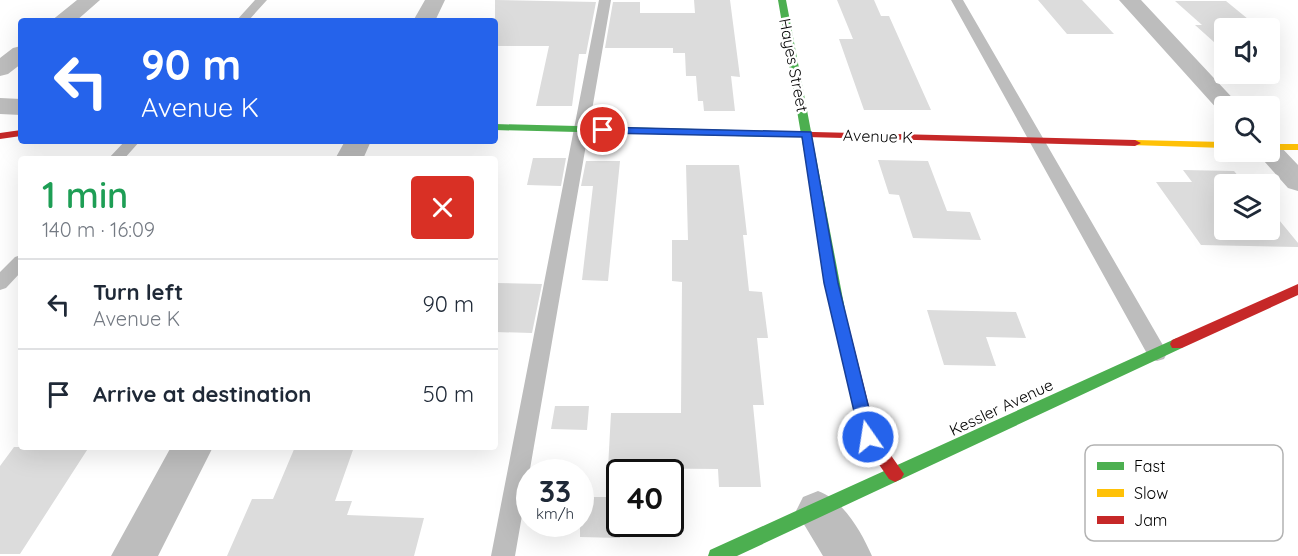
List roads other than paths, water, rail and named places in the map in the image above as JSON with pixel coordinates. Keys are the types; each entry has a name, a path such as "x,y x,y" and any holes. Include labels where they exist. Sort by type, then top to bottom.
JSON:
{"street":[{"path":"66,18 90,0"},
{"path":"426,18 435,0"},
{"name":"Hayes Street","path":"782,0 831,283 868,437 895,474"},
{"path":"1129,0 1219,96"},
{"path":"0,69 18,55"},
{"path":"0,106 18,107"},
{"name":"Avenue K","path":"498,127 1214,146"},
{"path":"0,136 18,133"},
{"path":"1280,148 1298,147"},
{"path":"1280,162 1298,182"},
{"name":"Kessler Avenue","path":"717,556 1298,289"},
{"path":"134,556 191,450"},
{"path":"818,511 849,556"}],"lane":[{"path":"245,18 261,0"},
{"path":"503,556 605,0"},
{"path":"957,0 1157,353"},
{"path":"119,156 130,144"},
{"path":"0,284 18,264"}]}
